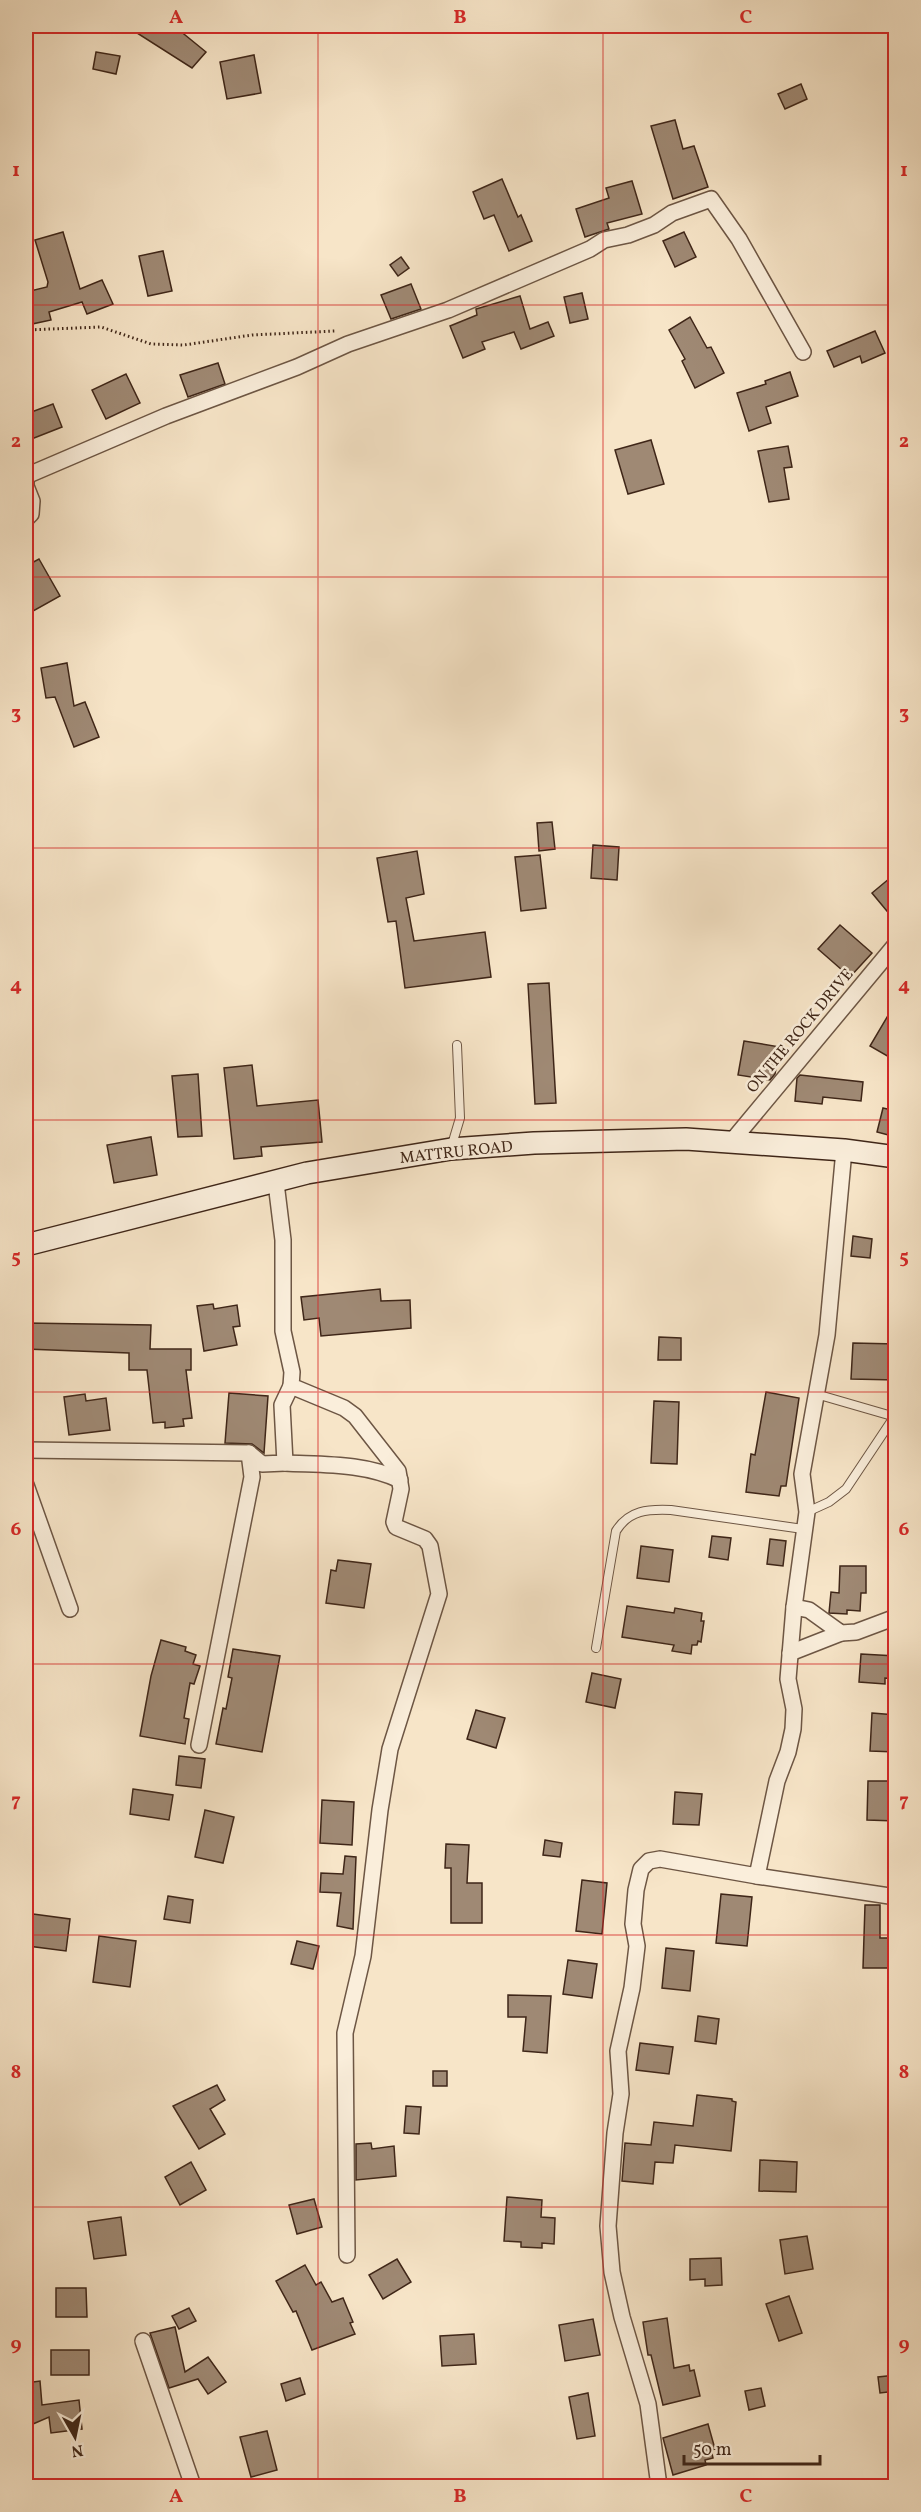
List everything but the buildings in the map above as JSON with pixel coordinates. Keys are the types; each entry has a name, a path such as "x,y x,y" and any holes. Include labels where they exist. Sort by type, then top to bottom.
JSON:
{"main road":[{"name":"MATTRU ROAD","path":"26,1245 318,1171 451,1149 534,1143 686,1139 844,1150 896,1157"}],"street":[{"path":"26,519 31,514 32,501 26,485 26,476 166,416 297,367 348,344 448,310 590,249 604,240 654,225 672,213 711,198 739,239 803,352"},
{"name":"ON THE ROCK DRIVE","path":"732,1141 896,944"},
{"path":"757,1876 777,1781 788,1752 793,1729 794,1709 788,1679 794,1607 807,1512 802,1474 827,1335 844,1150"},
{"path":"276,1183 283,1240 283,1331 292,1372 291,1386 282,1405 285,1462"},
{"path":"291,1386 344,1408 356,1416 398,1472 400,1480 394,1522 396,1527 425,1539 430,1546 439,1594 390,1749 380,1810 363,1956 345,2032 347,2254"},
{"path":"26,1450 249,1453 262,1464 285,1462 362,1467 380,1470 400,1480"},
{"path":"200,1745 252,1477 249,1453"},
{"path":"26,1485 70,1609"},
{"path":"794,1607 809,1610 841,1633"},
{"path":"790,1653 841,1633 856,1632 877,1622 896,1617"},
{"path":"659,2487 648,2403 622,2317 612,2272 608,2226 615,2133 621,2094 618,2051 637,1953 633,1924 640,1869 649,1861 660,1859 896,1897"},
{"path":"143,2341 193,2487"}],"lane":[{"path":"451,1149 460,1118 457,1045"},
{"path":"807,1512 829,1502 846,1489 894,1415 815,1393"},
{"path":"596,1648 616,1531 623,1520 635,1512 653,1509 671,1510 803,1529"}],"path":[{"path":"26,330 101,327 151,344 184,345 252,335 335,331"}]}
